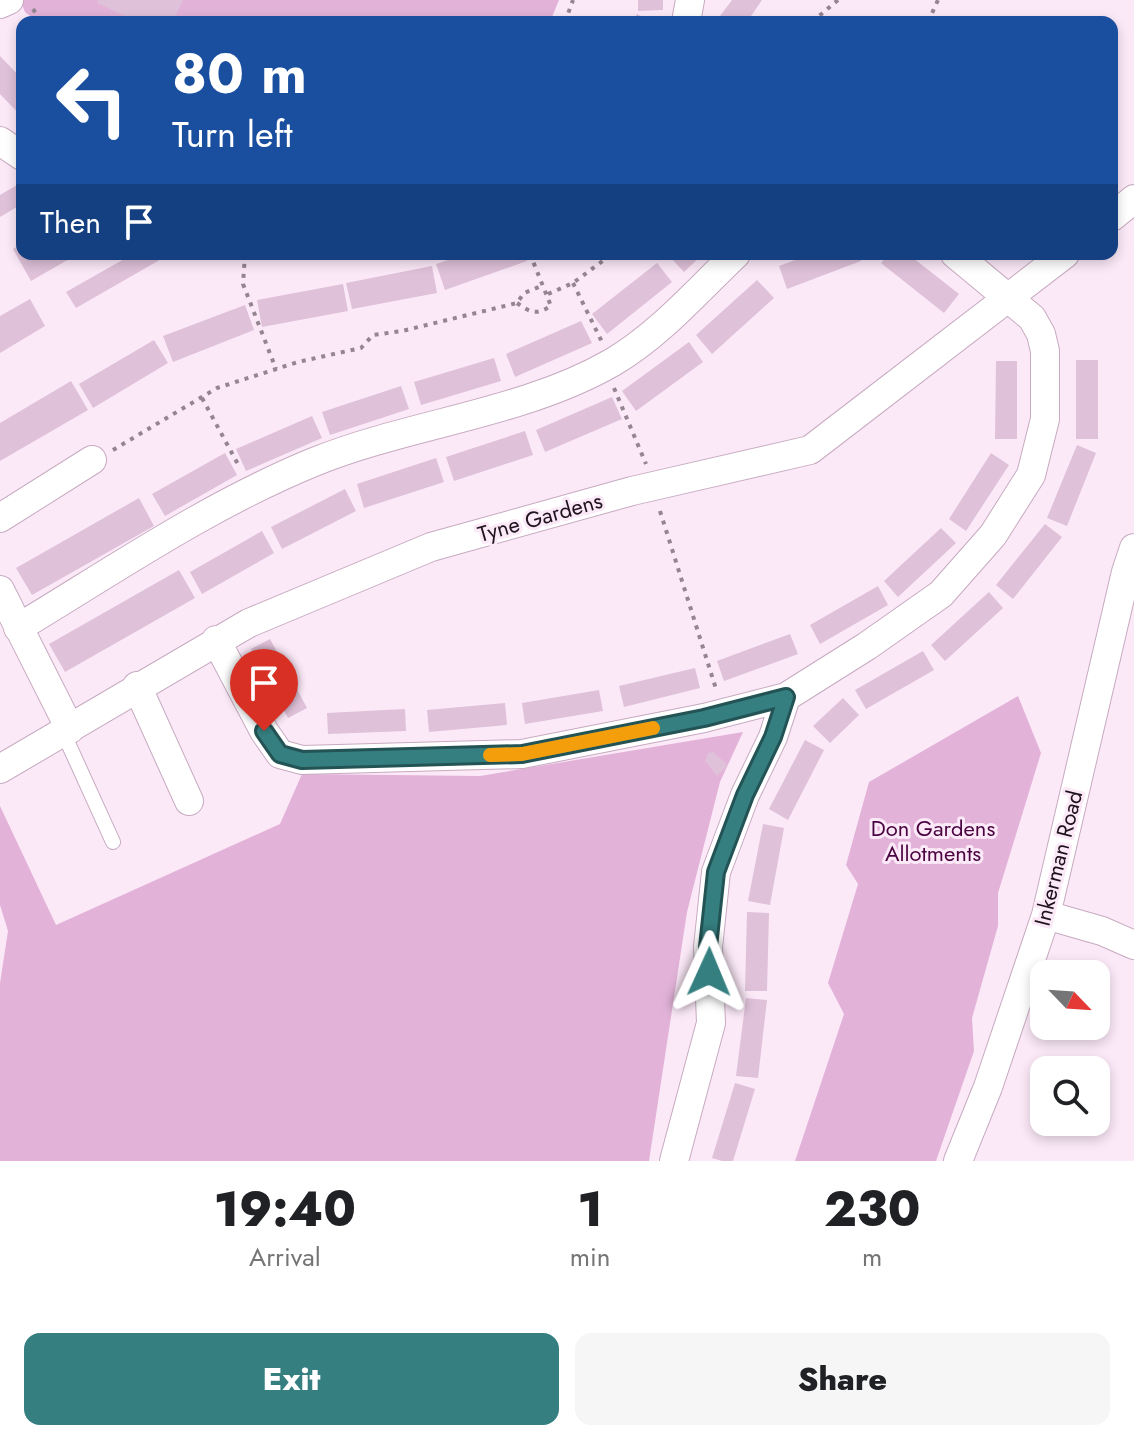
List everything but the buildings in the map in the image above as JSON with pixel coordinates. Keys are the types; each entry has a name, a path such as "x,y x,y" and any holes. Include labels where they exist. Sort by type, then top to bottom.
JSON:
{"street":[{"path":"0,4 9,0"},
{"path":"1118,212 1134,199"},
{"path":"18,628 212,510 315,461 544,393 612,363 645,340 730,260"},
{"path":"216,640 264,731 280,754 302,760 522,754 724,713 786,697 941,594 993,535 1031,475 1045,419 1045,351 1041,334 1032,318 1010,297 963,260"},
{"name":"Tyne Gardens","path":"0,769 249,623 431,547 655,486 810,450 1057,260"},
{"path":"0,518 92,460"},
{"name":"Inkerman Road","path":"958,1161 988,1087 1046,915 1131,565"},
{"path":"0,590 66,730"},
{"path":"137,686 189,801"},
{"path":"674,1161 711,1023 708,947 716,872 745,795 773,737 786,697"},
{"path":"1046,915 1102,931 1134,945"}],"lane":[{"path":"66,730 113,842"}],"path":[{"path":"819,16 838,0"},
{"path":"245,260 243,284 276,369"},
{"path":"517,303 531,313 540,313 551,306 533,260"},
{"path":"548,294 573,283 604,260"},
{"path":"573,283 612,363 611,380 655,486 660,511 724,713"},
{"path":"92,460 217,388 276,369 361,348 373,335 517,303 524,293 544,285"},
{"path":"202,398 252,491"}],"green space":[{"path":"20,0 559,0 552,16 30,16"},
{"name":"Don Gardens Allotments","path":"1018,696 1041,753 998,893 998,926 972,1018 974,1051 936,1161 795,1161 844,1014 828,983 858,884 846,865 869,782"},
{"path":"743,732 720,782 687,912 649,1161 0,1161 0,983 8,931 0,905 0,806 56,925 280,824 302,774 480,776"}],"slow traffic":[{"path":"490,755 522,754 653,728"}],"route":[{"path":"264,731 280,754 302,760 522,754 704,718 786,697 773,737 745,795 716,872 708,947 709,972"}]}
